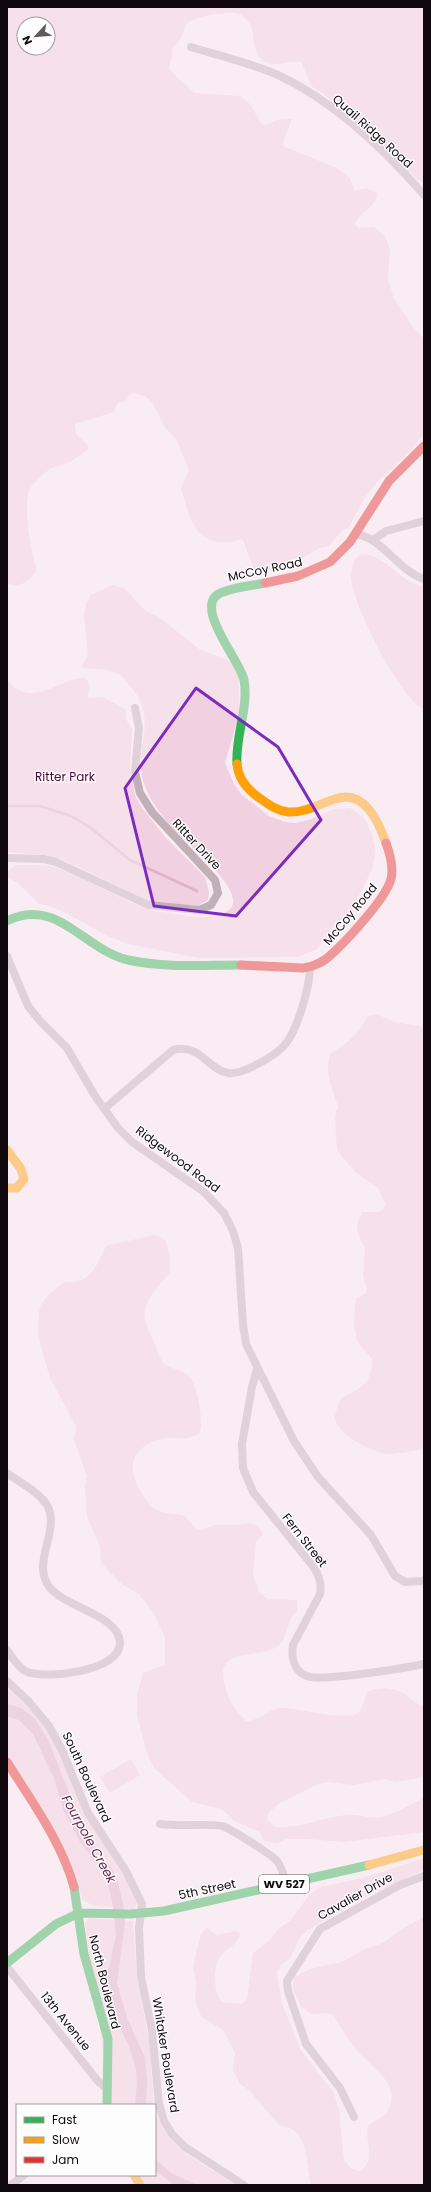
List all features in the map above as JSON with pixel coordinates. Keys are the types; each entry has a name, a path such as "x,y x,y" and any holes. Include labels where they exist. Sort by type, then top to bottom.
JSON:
{"street":[{"name":"Quail Ridge Road","path":"191,47 265,70 291,82 309,93 373,144 424,195"},
{"name":"McCoy Road","path":"7,921 26,914 45,916 75,930 113,955 132,961 310,966 325,960 332,953 387,888 392,872 386,846 376,820 363,802 356,798 341,797 311,810 293,813 283,811 265,803 243,783 239,776 235,761 246,707 246,686 241,667 212,618 210,605 216,595 228,590 298,576 322,567 345,550 380,492 424,446"},
{"path":"373,540 386,531 424,520"},
{"path":"356,534 373,540 407,571 424,579"},
{"name":"Ritter Drive","path":"7,858 44,859 56,862 148,905 199,910 214,903 218,893 215,880 156,816 140,794 135,772 139,728 135,708"},
{"name":"Ridgewood Road","path":"7,956 28,1006 40,1022 67,1048 104,1109 132,1142 204,1192 224,1213 233,1230 238,1248 244,1334 249,1351 257,1369 310,1466 368,1531 395,1576 405,1582 424,1581"},
{"path":"104,1109 173,1050 183,1049 193,1051 201,1055 221,1071 233,1073 246,1070 268,1058 283,1047 289,1038 308,991 310,966"},
{"path":"7,1150 22,1170 24,1179 23,1183 18,1188 7,1188"},
{"name":"Fern Street","path":"257,1369 252,1387 242,1444 243,1468 253,1492 312,1565 319,1575 321,1586 320,1594 293,1645 291,1653 296,1668 308,1677 320,1678 374,1672 424,1664"},
{"path":"7,1473 36,1493 43,1500 50,1511 51,1523 44,1563 44,1573 48,1585 60,1596 112,1626 119,1634 120,1641 117,1653 109,1662 78,1671 42,1673 26,1671 15,1662 7,1650"},
{"name":"South Boulevard","path":"7,1682 40,1714 56,1738 88,1813 133,1885 142,1904 142,1913"},
{"name":"North Boulevard","path":"7,1762 54,1838 66,1862 75,1890 84,1954 108,2039 107,2104"},
{"path":"160,1824 185,1827 221,1826 230,1828 248,1842 273,1857 280,1866 286,1884"},
{"name":"5th Street","path":"7,1963 56,1924 79,1913 102,1912 131,1914 164,1911 351,1870 424,1850"},
{"name":"Cavalier Drive","path":"354,2117 340,2088 306,2044 286,1981 320,1929 400,1885 424,1876"},
{"name":"Whitaker Boulevard","path":"142,1913 139,1928 141,1977 152,2030 157,2089 161,2113 172,2134 185,2147 244,2185"},
{"name":"13th Avenue","path":"7,1967 97,2080 107,2089"},
{"path":"11,2185 23,2176"},
{"path":"135,2176 140,2185"}],"highlighted area":[{"path":"196,688 278,747 321,820 236,916 154,906 125,788"}],"green space":[{"path":"7,7 424,7 424,183 416,178 365,129 353,121 336,103 311,86 302,63 294,62 272,64 261,59 256,51 252,28 241,15 228,13 213,15 198,18 189,22 180,40 171,50 173,51 169,69 194,93 240,96 250,104 262,124 265,125 277,120 292,119 283,142 285,147 337,168 350,178 355,191 366,188 377,193 375,202 360,216 355,224 359,228 374,227 385,236 390,250 388,280 394,298 414,328 424,339 424,434 409,452 377,482 364,499 349,527 341,532 329,546 320,548 297,561 272,570 255,573 243,540 240,539 228,542 216,542 204,537 195,527 181,488 189,470 177,441 165,427 152,402 145,396 133,393 129,395 126,401 118,403 114,412 75,424 76,434 88,445 88,450 70,462 50,469 30,488 27,499 27,519 32,553 37,570 25,583 12,585 7,584"},
{"path":"361,554 378,559 407,580 424,587 424,710 414,702 391,670 379,650 360,609 351,578 354,561"},
{"path":"113,585 124,588 146,611 159,617 199,649 232,662 239,679 239,715 225,763 234,784 241,794 269,816 285,822 296,823 312,819 334,809 350,808 364,818 372,834 375,852 372,870 350,913 332,930 317,949 297,957 199,958 128,944 110,937 60,910 38,903 19,884 8,877 7,872 15,865 47,866 69,873 153,911 205,917 224,913 232,906 233,897 218,872 176,833 155,806 147,792 143,782 141,765 145,720 139,698 127,682 118,674 107,670 81,667 88,655 84,616 86,604 91,595"},
{"name":"Ritter Park","path":"83,677 88,681 90,689 87,696 89,698 103,697 126,710 126,719 132,729 130,769 135,795 140,805 166,838 205,877 209,892 208,900 197,906 150,902 66,861 48,855 7,852 7,680 14,687 29,693 44,691 70,680"},
{"path":"377,1014 393,1022 420,1026 424,1028 424,1449 390,1454 375,1451 356,1442 341,1430 336,1423 335,1416 341,1398 360,1388 368,1380 370,1375 372,1359 357,1341 354,1327 355,1303 357,1298 365,1294 367,1289 363,1276 365,1247 357,1230 358,1221 362,1212 380,1212 386,1205 378,1188 355,1172 337,1150 335,1121 336,1111 338,1108 330,1082 328,1062 330,1054 352,1038 361,1028 368,1016"},
{"path":"154,1235 161,1237 166,1241 170,1258 170,1272 149,1299 145,1313 146,1321 159,1356 164,1364 185,1373 193,1382 201,1414 201,1429 199,1434 193,1437 161,1439 144,1447 134,1458 133,1473 136,1481 145,1498 153,1508 163,1512 184,1515 199,1530 217,1525 247,1523 258,1526 263,1534 256,1542 253,1575 259,1592 268,1599 297,1600 297,1611 293,1614 284,1637 279,1645 263,1652 242,1655 227,1663 223,1670 224,1682 227,1694 232,1703 246,1721 251,1721 280,1708 334,1715 353,1715 359,1712 367,1692 381,1688 402,1692 416,1703 424,1706 424,1777 397,1782 385,1779 354,1785 328,1782 318,1784 280,1803 268,1813 267,1819 274,1827 283,1827 301,1825 346,1815 376,1818 395,1812 424,1798 424,1832 344,1842 308,1839 286,1839 276,1843 264,1841 260,1832 235,1821 221,1809 192,1802 154,1768 147,1753 137,1716 137,1695 143,1673 165,1665 165,1637 154,1614 139,1594 123,1585 101,1563 100,1546 87,1517 85,1487 87,1476 74,1440 76,1426 50,1378 38,1336 39,1311 48,1295 64,1282 80,1281 86,1278 99,1261 106,1246"},
{"path":"7,1688 38,1717 54,1739 83,1811 127,1881 137,1904 134,1909 94,1906 83,1900 58,1836 7,1754"},
{"path":"131,1759 140,1775 110,1793 100,1777"},
{"path":"424,1858 424,1870 359,1900 308,1930 300,1937 290,1959 281,1964 277,1972 282,2003 300,2049 334,2093 339,2111 344,2160 352,2169 360,2171 365,2167 369,2157 367,2128 387,2112 392,2099 391,2090 387,2082 352,2044 333,2015 327,2013 312,2014 301,2007 293,1990 293,1981 296,1976 310,1969 342,1962 365,1949 383,1943 402,1929 424,1917 424,2185 311,2185 305,2147 302,2140 298,2134 289,2127 278,2124 250,2091 240,2084 233,2070 235,2053 223,2030 202,2017 199,2012 195,2000 196,1982 193,1965 201,1934 207,1928 217,1935 235,1931 240,1933 237,1941 220,1957 216,1967 215,1980 217,1993 222,2002 242,2004 247,1998 253,1953 270,1940 279,1928 291,1920 309,1895 320,1887 367,1877"},
{"path":"89,1918 133,1921 137,1979 149,2040 154,2104 111,2104 85,1923"},
{"path":"156,2112 160,2123 177,2145 199,2162 236,2185 145,2185 140,2176 156,2176"}],"water":[{"name":"Fourpole Creek","path":"7,1704 21,1708 36,1720 48,1740 76,1810 92,1842 113,1870 118,1883 123,1903 125,1922 117,1984 128,2020 145,2058 147,2080 146,2104 135,2104 137,2083 136,2070 129,2046 117,2022 107,1990 107,1978 116,1935 112,1900 103,1871 80,1842 63,1809 54,1778 33,1734 19,1720 7,1716"},
{"path":"156,2160 171,2173 198,2185 174,2185 156,2171"}],"waterway":[{"path":"7,806 40,806 71,816 91,828 130,860 197,891"}],"traffic: fast":[{"path":"237,764 238,743 245,701 244,680 241,671 214,620 212,608 214,598 223,592 265,583"},
{"path":"7,921 25,915 41,915 70,927 112,954 142,963 199,966 241,965"},
{"path":"7,1963 56,1924 79,1913 131,1914 164,1911 369,1865"},
{"path":"74,1887 84,1954 108,2039 107,2104"}],"traffic: slow":[{"path":"237,764 239,774 247,787 258,797 280,810 288,812 300,811 345,797 354,798 362,802 374,816 386,843"},
{"path":"7,1150 21,1169 24,1179 17,1188 7,1188"},
{"path":"369,1865 424,1850"},
{"path":"135,2176 140,2185"}],"traffic: jam":[{"path":"265,583 298,576 330,562 350,542 389,481 424,446"},
{"path":"241,965 303,968 315,965 326,959 363,922 387,888 391,879 392,865 386,843"},
{"path":"7,1762 54,1838 62,1854 74,1887"}]}
